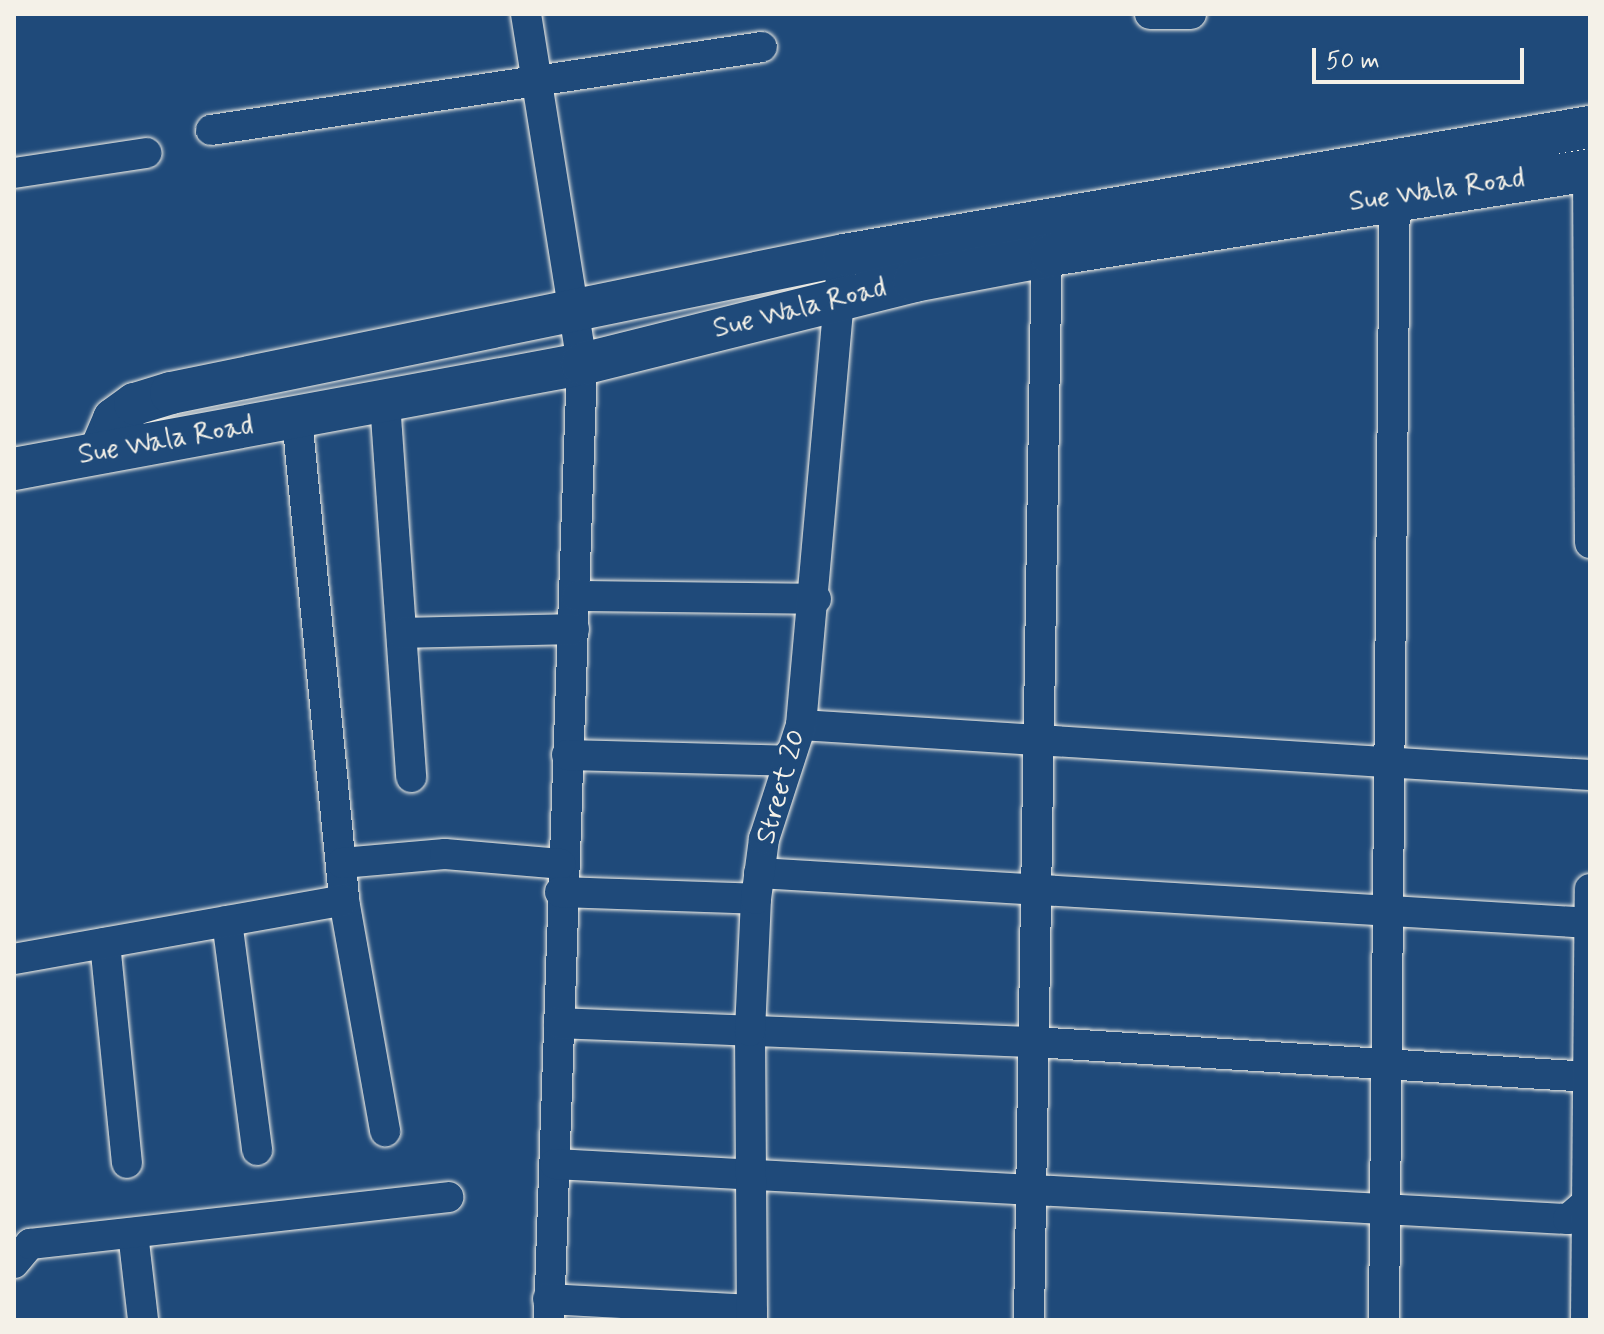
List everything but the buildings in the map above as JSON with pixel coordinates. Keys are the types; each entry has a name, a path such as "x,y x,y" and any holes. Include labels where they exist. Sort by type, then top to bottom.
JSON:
{"street":[{"path":"526,14 582,364 577,596 561,878 555,1164 548,1309 752,1315"},
{"path":"211,130 535,84 762,47"},
{"path":"1384,1320 1394,179 1590,127"},
{"path":"14,173 147,153"},
{"path":"1589,170 1590,543"},
{"name":"Sue Wala Road","path":"14,469 582,364 839,299 1047,237 1394,179 1589,170"},
{"path":"100,452 114,419 135,404 572,306 844,255 1047,237 1042,738 1029,1320"},
{"name":"Street 20","path":"752,1315 750,1031 758,886 801,725 816,599 844,255"},
{"path":"385,402 411,777"},
{"path":"297,418 344,900 385,1131"},
{"path":"577,596 816,599"},
{"path":"402,633 574,629"},
{"path":"801,725 1590,775"},
{"path":"567,755 789,761"},
{"path":"342,863 445,854 561,878 758,886 1037,891 1590,923"},
{"path":"1586,1320 1590,889"},
{"path":"14,959 344,900"},
{"path":"227,921 257,1150"},
{"path":"105,943 127,1163"},
{"path":"559,1023 1034,1042 1589,1076"},
{"path":"555,1164 1568,1219 1588,1200"},
{"path":"14,1263 30,1244 448,1197"},
{"path":"133,1233 143,1320"}]}
